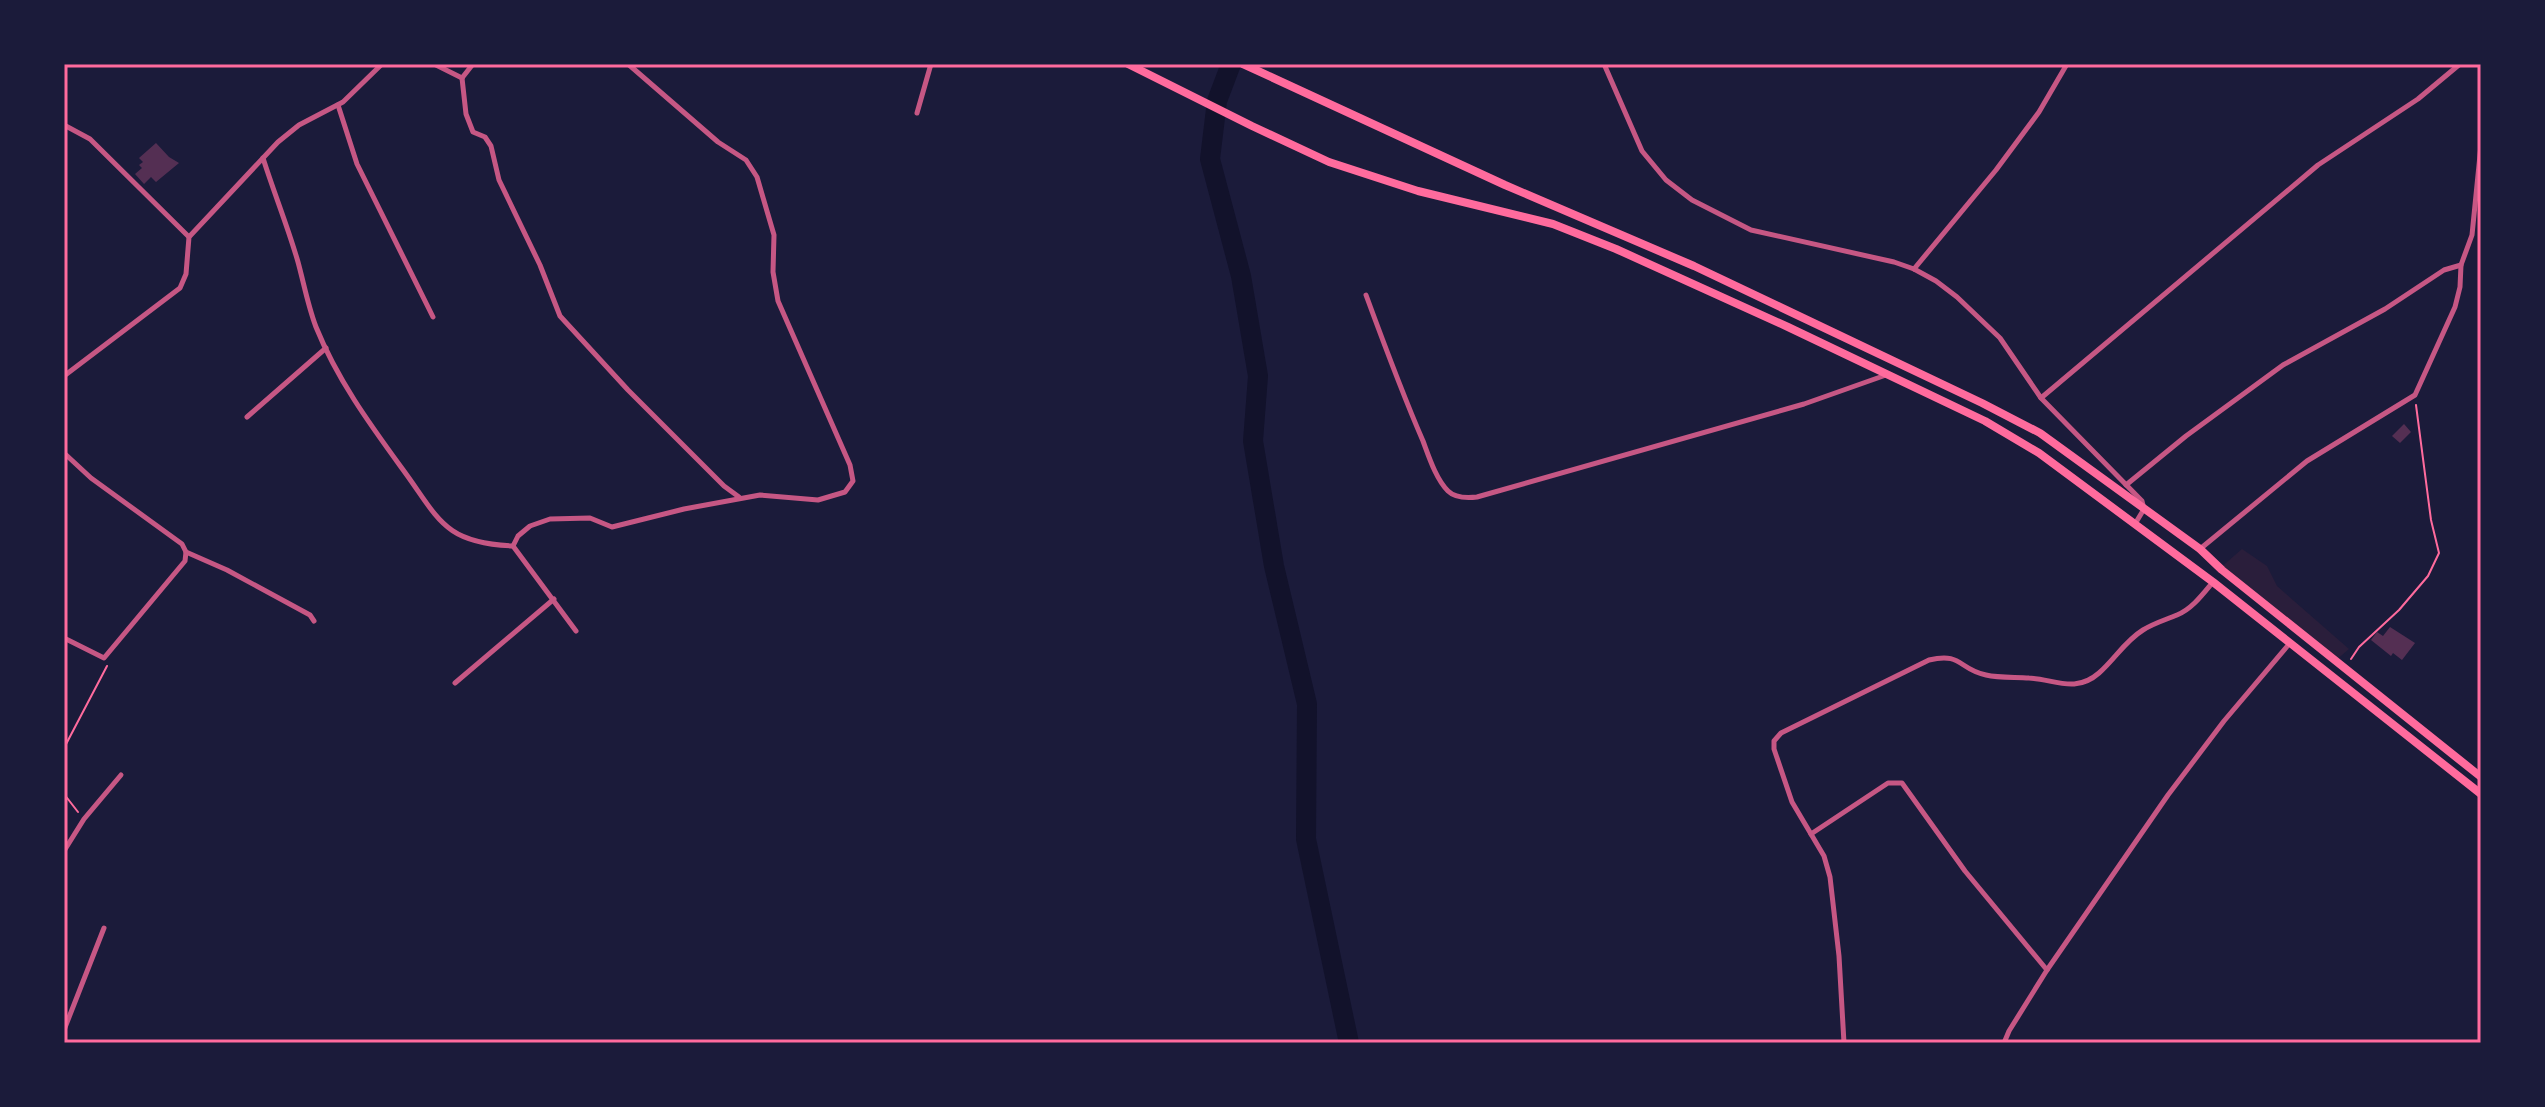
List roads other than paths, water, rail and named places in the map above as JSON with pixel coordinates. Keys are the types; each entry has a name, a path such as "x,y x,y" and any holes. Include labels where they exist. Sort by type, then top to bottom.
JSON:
{"main road":[{"path":"1128,64 1329,162 1373,177 1566,229 1746,308 1985,421 2039,453 2213,582 2481,794"},
{"path":"1243,64 1505,185 1694,266 2040,433 2200,549 2222,570 2481,777"},
{"path":"2432,754 2439,743"}],"street":[{"path":"64,376 180,288 186,274 189,237 263,158 299,125 338,105 382,64"},
{"path":"434,64 462,78"},
{"path":"473,64 462,78 466,114 473,132 485,137 491,146 499,180 540,265 560,316 628,390 724,486 740,498"},
{"path":"513,546 518,536 530,526 550,519 590,518 612,527 760,495 818,500 845,492 853,481 850,465 778,301 773,272 774,235 757,177 746,160 718,142 628,64"},
{"path":"917,113 931,64"},
{"path":"1604,64 1642,151 1666,180 1692,200 1751,230 1827,245 1914,269 1957,297 2000,338 2041,398 2142,501 2144,509 2135,524"},
{"path":"1914,269 1996,170 2039,112 2067,64"},
{"path":"2041,398 2318,165 2418,99 2460,64"},
{"path":"338,105 357,164 433,317"},
{"path":"64,125 90,139 189,237"},
{"path":"2200,549 2307,461 2415,395 2455,307 2461,265 2472,235 2481,145"},
{"path":"263,158 298,261 315,325 367,422 443,525 473,541 513,546"},
{"path":"2126,485 2186,436 2283,365 2385,309 2444,270 2461,265"},
{"path":"1366,295 1400,389 1435,469 1447,491 1468,498 1804,404 1887,375"},
{"path":"247,417 326,348"},
{"path":"64,453 91,478 182,544 186,552 185,561 104,658 64,638"},
{"path":"513,546 576,631"},
{"path":"186,552 251,583 310,615 314,621"},
{"path":"1844,1043 1830,877 1824,856 1792,802 1774,741 1781,733 1940,657 1954,658 1968,669 1986,675 2034,678 2054,684 2086,682 2099,673 2129,640 2160,621 2179,614 2213,582"},
{"path":"455,683 554,599"},
{"path":"2004,1043 2047,970 2168,795 2224,721 2290,643"},
{"path":"64,851 84,819 121,775"},
{"path":"1811,834 1888,783 1902,783 1965,871 2047,970"},
{"path":"64,1030 104,928"}],"waterway":[{"path":"1231,64 1217,101 1210,159 1241,276 1258,376 1253,441 1274,566 1307,704 1306,839 1349,1043"}]}
